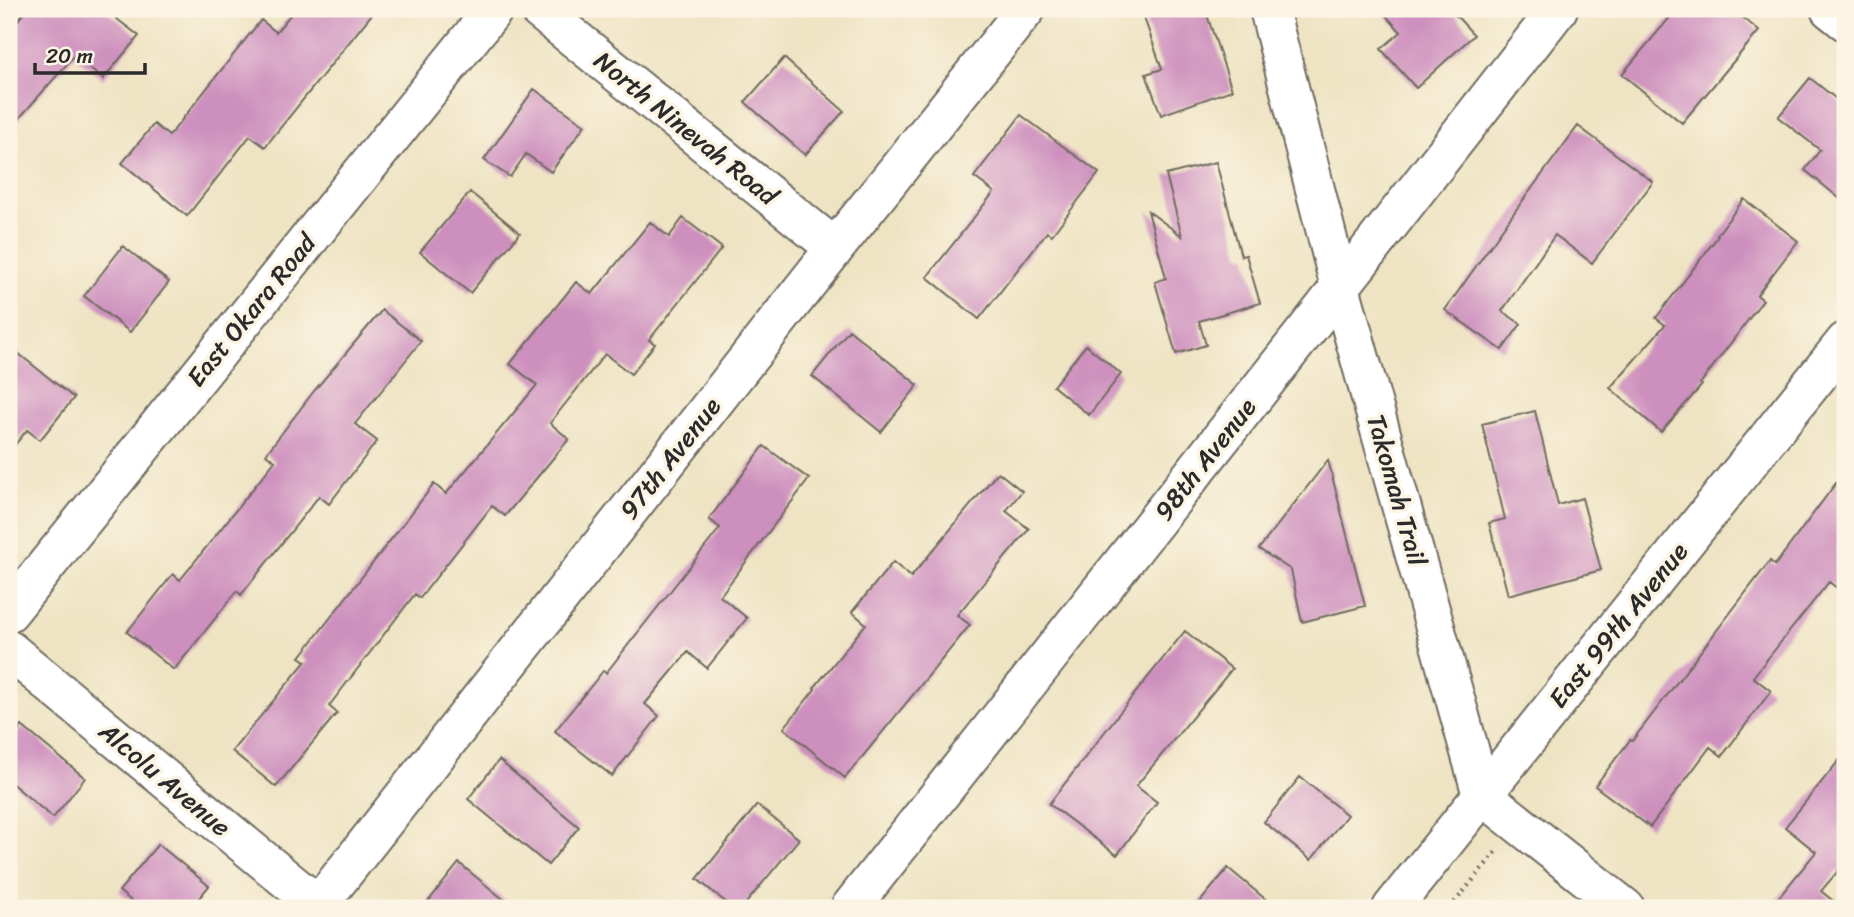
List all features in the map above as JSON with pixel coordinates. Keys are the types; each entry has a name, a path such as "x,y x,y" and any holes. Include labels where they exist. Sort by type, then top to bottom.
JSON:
{"street":[{"name":"East Okara Road","path":"9,612 494,9"},
{"name":"North Ninevah Road","path":"538,9 835,248"},
{"name":"97th Avenue","path":"318,907 1026,9"},
{"name":"Takomah Trail","path":"1269,9 1340,287 1482,795"},
{"name":"98th Avenue","path":"850,908 1558,9"},
{"path":"1830,9 1845,21"},
{"name":"East 99th Avenue","path":"1392,908 1845,342"},
{"name":"Alcolu Avenue","path":"9,650 318,907"},
{"path":"1482,795 1625,908"}],"path":[{"path":"1450,908 1501,846"}],"building":[{"path":"27,9 104,9 139,36 103,79 74,56 9,130 9,31"},
{"path":"295,9 376,9 265,147 250,136 187,216 122,163 154,124 169,136 261,20 276,32"},
{"path":"1141,9 1205,9 1232,90 1161,115 1146,74 1162,69"},
{"path":"1380,9 1450,9 1474,35 1416,88 1381,49 1401,32"},
{"path":"1677,9 1733,9 1759,31 1682,123 1622,74"},
{"path":"784,58 844,111 805,155 745,102"},
{"path":"1810,78 1845,106 1845,203 1805,170 1820,150 1778,117"},
{"path":"534,89 585,125 551,172 526,154 510,177 484,160"},
{"path":"1021,115 1099,173 1052,235 1047,232 979,319 927,277 994,192 974,177"},
{"path":"1578,126 1653,182 1592,263 1555,235 1502,311 1521,324 1502,350 1445,310"},
{"path":"1216,162 1241,256 1246,255 1260,303 1199,321 1206,345 1176,354 1155,282 1166,278 1148,211 1182,236 1166,175"},
{"path":"470,192 520,233 470,293 420,252"},
{"path":"1744,199 1798,241 1757,295 1763,300 1700,384 1702,385 1661,432 1610,388 1665,325 1656,318"},
{"path":"683,218 722,248 649,340 655,344 631,374 605,354 550,423 569,439 505,516 492,506 420,598 415,594 329,706 337,713 276,787 232,751 306,661 300,657 434,484 446,494 537,385 510,364 576,282 592,294 650,222 669,237"},
{"path":"123,246 169,282 130,332 84,296"},
{"path":"382,310 421,341 355,424 377,441 329,504 319,496 241,595 237,591 174,670 127,632 173,574 180,580 275,461 266,454 314,391"},
{"path":"849,330 918,385 881,432 812,376"},
{"path":"1086,345 1121,374 1089,415 1053,386"},
{"path":"9,346 74,398 40,440 27,430 9,452"},
{"path":"1535,411 1558,505 1582,498 1601,570 1508,595 1489,523 1505,519 1482,424"},
{"path":"764,446 809,479 720,596 747,618 707,668 688,652 645,704 659,716 612,776 555,731 603,671 606,673 720,528 709,519"},
{"path":"1328,460 1365,606 1302,622 1291,570 1259,549"},
{"path":"1845,471 1845,594 1829,582 1753,677 1771,691 1722,756 1710,747 1650,827 1595,786 1770,561 1775,565"},
{"path":"998,472 1022,491 1006,511 1029,529 957,615 970,625 845,778 784,728 866,624 852,612 893,562 911,577"},
{"path":"1185,631 1232,669 1136,786 1157,802 1117,855 1049,804"},
{"path":"22,726 85,778 53,818 9,781 9,742"},
{"path":"1845,753 1845,876 1838,871 1821,891 1842,908 1770,908 1816,852 1785,827"},
{"path":"499,760 579,827 548,865 468,799"},
{"path":"1300,777 1347,815 1311,860 1264,822"},
{"path":"757,805 799,839 742,908 733,908 697,879"},
{"path":"158,844 209,886 191,908 140,908 119,891"},
{"path":"459,863 514,908 423,908"},
{"path":"1228,868 1276,908 1195,908"}]}
